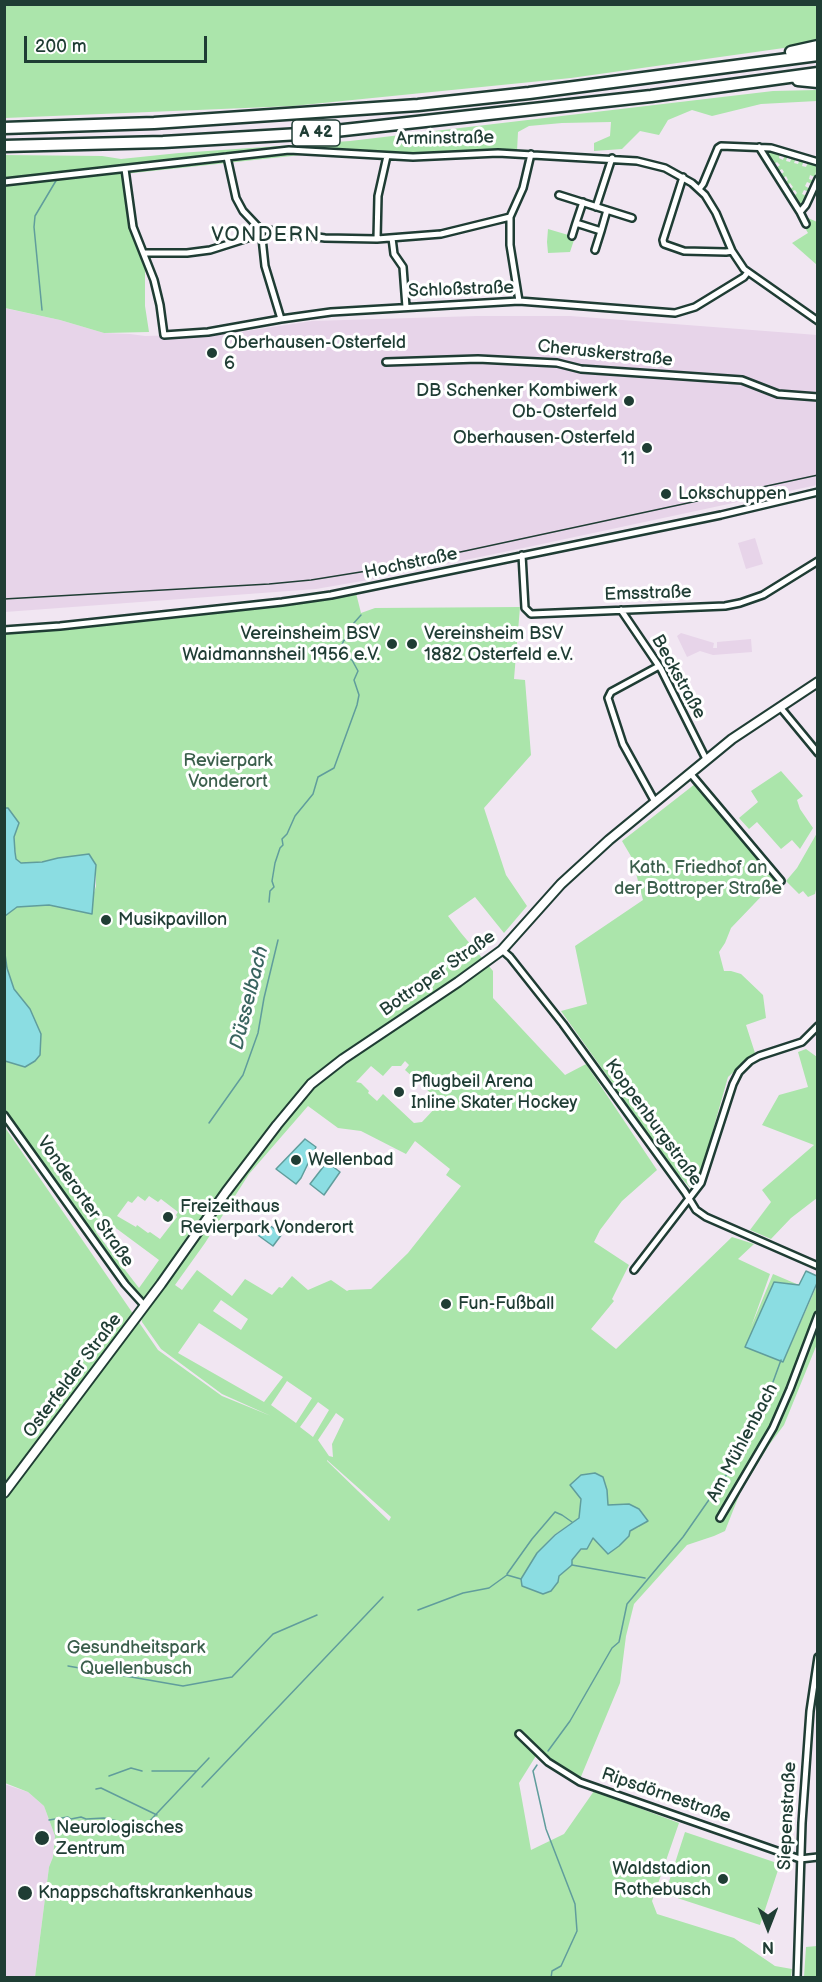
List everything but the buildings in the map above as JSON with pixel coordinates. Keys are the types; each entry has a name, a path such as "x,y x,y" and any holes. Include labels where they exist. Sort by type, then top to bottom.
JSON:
{"highway":[{"path":"774,60 792,51 818,46"},
{"name":"A 42","path":"4,128 154,123 418,105 529,93 818,54"},
{"name":"A 42","path":"4,146 163,142 317,133 625,100 818,73"},
{"path":"774,79 818,81"}],"main road":[{"name":"Bottroper Straße","path":"144,1305 282,1118 311,1084 343,1059 458,982 501,950 574,870 706,759 818,682"},
{"name":"Osterfelder Straße","path":"4,1493 144,1305"}],"street":[{"path":"699,189 719,147 723,146 774,148 818,162"},
{"path":"759,147 806,224"},
{"name":"Arminstraße","path":"4,182 300,150 413,157 498,153 531,154 645,162 665,168 683,177 699,189 716,213 732,250 748,272 818,321"},
{"path":"519,301 510,245 510,217 523,188 531,154"},
{"path":"377,239 378,196 387,156"},
{"path":"228,157 231,181 240,206 260,229 265,266 280,319"},
{"path":"596,207 612,158"},
{"path":"125,169 133,227 145,253 187,253 216,249 254,236 260,229"},
{"path":"683,177 663,240 664,244 684,251 726,252 732,250"},
{"path":"800,212 807,205 818,179"},
{"path":"559,195 632,218"},
{"path":"572,236 583,202"},
{"path":"594,250 607,210"},
{"path":"260,229 325,238 377,239 452,232 510,217"},
{"path":"576,223 601,231"},
{"path":"392,238 394,254 403,267 406,307"},
{"name":"Schloßstraße","path":"145,253 158,291 164,334 207,332 331,312 519,301 680,312 695,307 744,277 748,272"},
{"name":"Cheruskerstraße","path":"386,362 478,359 557,363 581,369 742,380 778,394 818,398"},
{"name":"Hochstraße","path":"4,630 295,601 356,591 721,515 818,492"},
{"name":"Emsstraße","path":"522,555 525,608 529,613 718,607 740,603 776,588 818,561"},
{"name":"Beckstraße","path":"621,610 659,666 706,759"},
{"path":"656,802 623,744 608,698 611,692 659,666"},
{"path":"780,707 818,753"},
{"path":"690,773 781,881"},
{"name":"Koppenburgstraße","path":"501,950 510,957 569,1032 696,1210 706,1217 818,1266"},
{"path":"634,1270 704,1177 733,1084 739,1072 759,1056 802,1042 818,1026"},
{"name":"Vonderorter Straße","path":"4,1115 93,1241 144,1305"},
{"path":"160,1284 168,1290"},
{"name":"Am Mühlenbach","path":"720,1518 773,1428 818,1315"},
{"name":"Siepenstraße","path":"797,1977 800,1859 818,1657"},
{"name":"Ripsdörnestraße","path":"519,1734 548,1761 580,1782 800,1859 818,1857"}],"shaded area":[{"path":"4,308 60,320 104,333 145,336 227,334 312,321 477,316 570,316 817,335 817,485 528,547 316,589 5,612"},
{"path":"755,538 763,564 746,569 738,543"},
{"path":"681,633 714,643 713,648 717,648 717,642 751,639 752,652 713,655 700,651 687,657 677,636"},
{"name":"Knappschaftskrankenhaus","path":"4,1784 28,1792 44,1806 55,1836 35,1977 5,1977"}],"green space":[{"path":"817,4 818,43 571,78 293,106 5,118 4,5"},
{"path":"817,90 817,101 761,104 712,116 692,110 668,120 659,135 640,131 622,149 594,151 594,143 610,136 611,122 562,123 529,126 518,132 517,151 499,149 342,156 301,155 124,174 129,228 145,270 145,306 149,332 104,333 60,320 5,308 4,155 102,156 121,159 350,141 773,91"},
{"path":"768,150 780,153 779,158 783,160 785,154 788,155 786,161 790,162 792,157 796,158 794,163 798,164 800,159 804,160 802,166 806,167 808,162 817,166 815,177 810,175 809,179 814,181 812,184 807,182 805,186 810,189 809,192 804,190 802,194 807,196 804,203 797,203 793,197 797,193 795,190 790,192 789,190 793,187 790,183 786,186 784,183 788,180 786,176 782,179 780,175 784,172 782,169 777,172 775,169 780,165 777,162 773,165 766,154"},
{"path":"806,217 817,222 817,265 792,243 808,233 805,228 810,225"},
{"path":"548,229 575,237 570,252 548,253"},
{"path":"356,593 361,613 375,608 520,607 514,679 525,680 531,755 484,808 506,875 527,906 504,933 475,897 448,916 493,971 493,998 565,1075 586,1064 657,1170 622,1201 600,1230 594,1242 629,1265 612,1299 614,1301 591,1329 616,1349 732,1237 754,1244 738,1259 770,1274 751,1327 773,1274 799,1285 745,1347 783,1362 818,1283 817,1344 784,1425 740,1493 725,1531 687,1545 634,1604 626,1636 620,1683 580,1779 539,1751 519,1783 531,1850 564,1834 594,1791 679,1823 652,1901 657,1914 734,1938 775,1966 792,1969 791,1977 35,1977 55,1836 44,1806 28,1792 5,1783 4,1126 158,1350 222,1396 271,1416 222,1394 161,1349 142,1322 138,1296 5,1109 5,916 17,907 49,905 92,913 96,865 89,854 27,864 16,859 14,837 19,823 8,808 5,808 5,633 44,631 335,598","holes":["405,1061 409,1065 405,1070 436,1098 437,1106 422,1122 414,1123 383,1094 377,1101 361,1083 356,1082 371,1066 383,1076 392,1066 401,1066","308,1106 338,1128 361,1131 406,1154 415,1141 450,1169 446,1175 461,1186 408,1253 371,1289 347,1291 331,1280 308,1290 292,1276 282,1288 279,1287 272,1295 245,1279 232,1296 197,1270 182,1290 175,1285 249,1174","138,1196 145,1201 149,1196 158,1202 161,1199 178,1212 177,1217 160,1239 117,1216 128,1201 132,1203","109,1223 159,1260 139,1288 96,1232","221,1300 248,1319 241,1330 213,1311","199,1323 283,1377 264,1402 178,1353","287,1381 312,1398 296,1423 271,1405","318,1402 329,1410 313,1437 300,1427","336,1413 344,1419 332,1444 333,1457 329,1456 318,1440","327,1460 391,1517 389,1521","595,1473 603,1477 608,1506 639,1527 630,1531 593,1537 572,1560 572,1565 559,1576 558,1582 551,1591 546,1592 521,1579 537,1553 554,1535 579,1518 581,1499"]},
{"path":"781,771 803,796 797,800 800,809 813,828 800,849 792,840 781,849 757,822 749,829 739,818 758,802 751,791"},
{"name":"Kath. Friedhof an der Bottroper Straße","path":"695,784 776,881 731,928 719,952 724,971 741,974 763,995 766,1018 746,1025 755,1053 728,1077 700,1176 690,1188 672,1167 561,1011 587,1004 575,946 643,900 632,858 622,841"},
{"path":"817,833 817,885 815,894 808,897 803,891 799,894 786,881 797,868"},
{"path":"806,1049 817,1057 817,1198 791,1218 771,1239 750,1230 771,1202 762,1190 814,1145 762,1125 779,1095 808,1087 798,1052"},
{"name":"Waldstadion Rothebusch","path":"685,1832 780,1864 760,1925 665,1894"},
{"path":"817,1946 817,1977 804,1977 806,1947"}],"water":[{"path":"5,808 8,808 19,823 14,837 16,859 21,863 89,854 96,865 92,914 49,905 17,907 5,916"},
{"path":"5,954 14,989 30,1009 41,1034 40,1055 25,1067 5,1061"},
{"name":"Wellenbad","path":"305,1139 316,1147 296,1184 276,1169"},
{"path":"327,1162 340,1172 324,1195 310,1184"},
{"path":"265,1222 282,1234 273,1246 255,1233"},
{"path":"806,1271 817,1276 817,1283 783,1362 745,1347 774,1282 799,1285"},
{"path":"595,1473 603,1477 608,1505 629,1504 639,1509 648,1521 630,1531 629,1536 608,1554 593,1538 587,1549 581,1549 572,1560 572,1565 559,1576 558,1582 551,1591 543,1594 522,1586 521,1579 537,1553 555,1535 579,1518 581,1499 570,1485 581,1475"}],"waterway":[{"path":"42,310 34,227 35,216 57,179"},
{"name":"Düsselbach","path":"269,902 270,891 274,887 272,881 275,863 283,845 282,839 287,834 295,816 313,794 318,777 334,768 357,705 359,695 354,680 358,671 352,660 348,658 349,651 341,647 344,640 352,641 353,624 361,615"},
{"name":"Düsselbach","path":"209,1123 243,1075 258,1033 278,940"},
{"path":"548,1751 570,1721 612,1648 619,1642 627,1604 683,1537 736,1461 761,1415 781,1360"},
{"path":"507,1574 555,1512 572,1522"},
{"path":"572,1565 645,1578"},
{"path":"418,1610 463,1593 489,1588 507,1575 521,1579"},
{"path":"202,1787 383,1597"},
{"path":"68,1666 183,1686 232,1677 273,1634 317,1615"},
{"path":"122,1822 129,1824 130,1832 144,1827 209,1758"},
{"path":"537,1765 533,1771 546,1829 575,1904 577,1931 561,1966 552,1971 551,1978"},
{"path":"109,1776 131,1768 142,1771"},
{"path":"152,1771 196,1771"},
{"path":"96,1789 101,1788 157,1815"},
{"path":"49,1820 81,1817 117,1821"}],"railway":[{"path":"4,599 311,580 465,551 818,475"}],"place":[{"name":"Oberhausen-Osterfeld 6","path":"212,353"},
{"name":"DB Schenker Kombiwerk Ob-Osterfeld","path":"629,401"},
{"name":"Oberhausen-Osterfeld 11","path":"647,448"},
{"name":"Lokschuppen","path":"666,494"},
{"name":"Vereinsheim BSV Waidmannsheil 1956 e.V.","path":"392,644"},
{"name":"Vereinsheim BSV 1882 Osterfeld e.V.","path":"412,644"},
{"name":"Musikpavillon","path":"106,920"},
{"name":"Pflugbeil Arena Inline Skater Hockey","path":"399,1092"},
{"name":"Wellenbad","path":"296,1160"},
{"name":"Freizeithaus Revierpark Vonderort","path":"168,1217"},
{"name":"Fun-Fußball","path":"446,1304"},
{"name":"Neurologisches Zentrum","path":"42,1838"},
{"name":"Waldstadion Rothebusch","path":"723,1879"},
{"name":"Knappschaftskrankenhaus","path":"25,1893"}],"district":[{"name":"VONDERN","path":"266,236"}],"park label":[{"name":"Revierpark Vonderort","path":"228,771"},
{"name":"Gesundheitspark Quellenbusch","path":"136,1658"}]}
